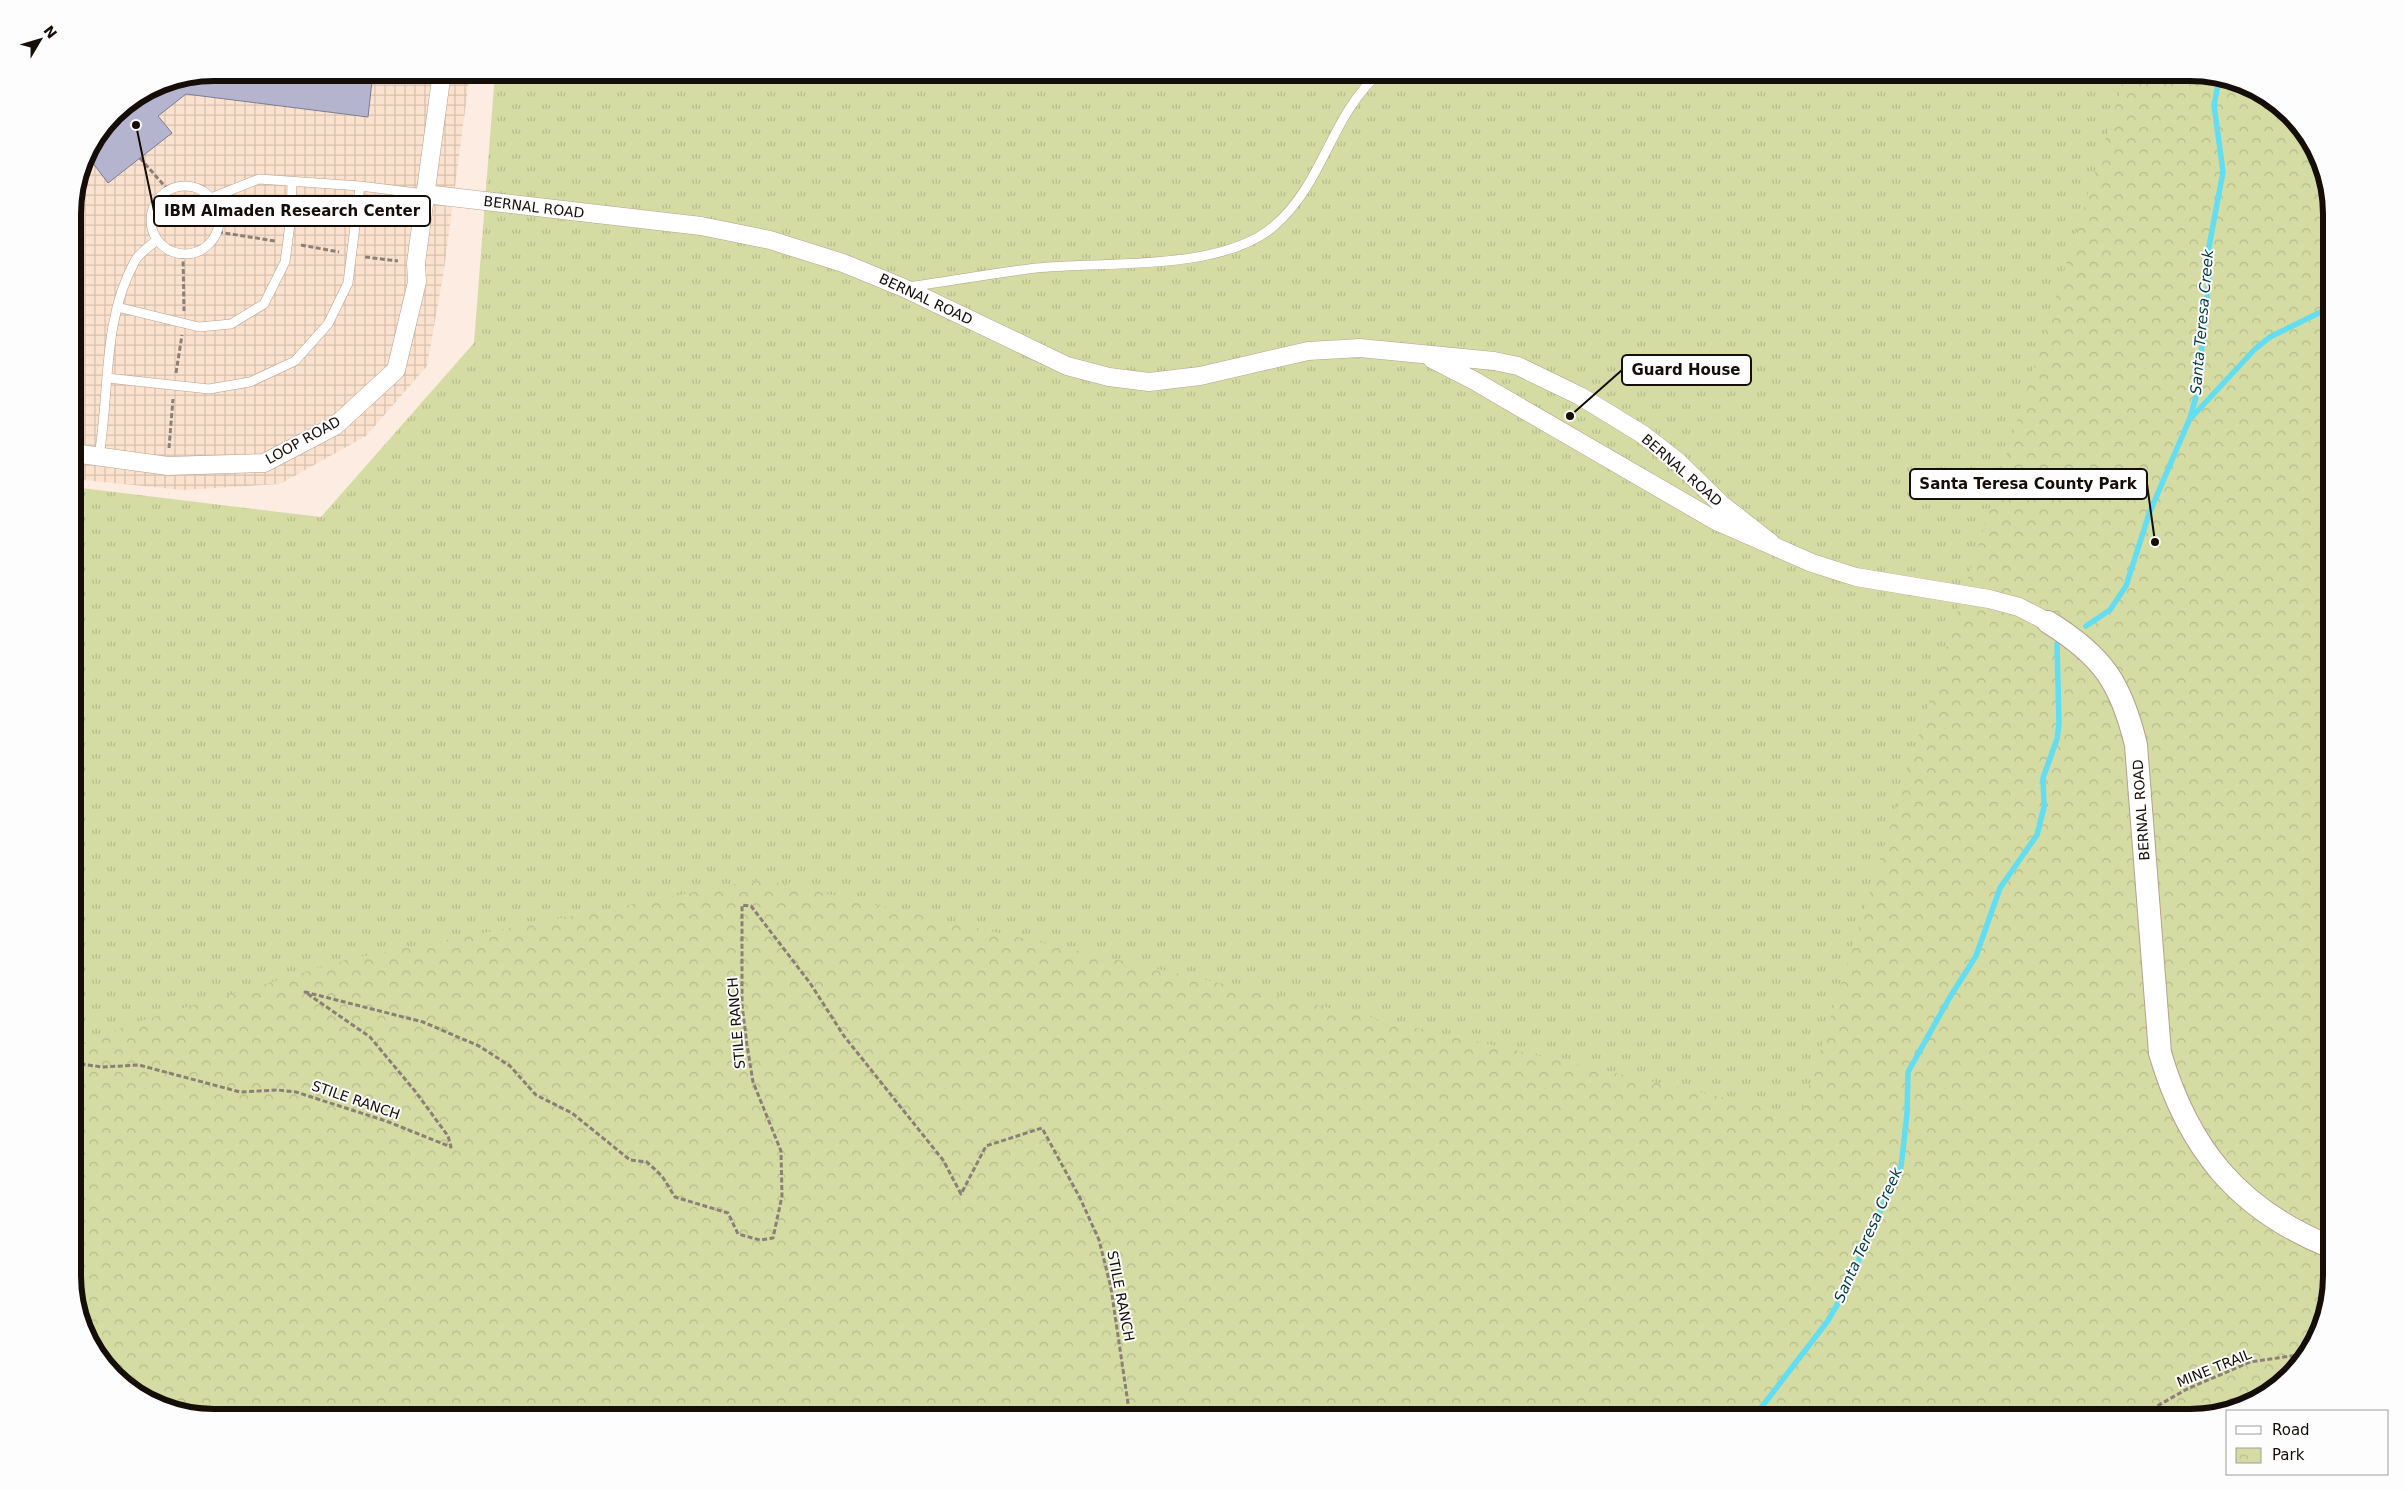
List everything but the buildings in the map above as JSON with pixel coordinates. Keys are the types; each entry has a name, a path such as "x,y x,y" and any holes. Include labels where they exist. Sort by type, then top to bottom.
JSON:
{"street":[{"name":"LOOP ROAD","path":"82,454 168,466 264,463 335,426 396,370 417,282 416,263 441,82"},
{"name":"BERNAL ROAD","path":"425,194 701,226 770,240 843,263 904,288 1067,366 1109,377 1149,382 1200,376 1308,350 1360,348 1494,361 1518,366 1580,396 1642,434 1676,461 1721,504 1770,543"},
{"name":"BERNAL ROAD","path":"1420,353 1473,380 1709,517 1812,563 1856,577 1989,599 2019,607 2078,640 2099,662 2116,686 2128,712 2136,744 2160,1052 2170,1087 2186,1123 2210,1159 2234,1186 2264,1212 2323,1242"}],"lane":[{"path":"904,288 1036,268 1183,260 1222,252 1247,242 1273,227 1296,204 1315,176 1353,102 1372,81"},
{"path":"211,198 259,179 360,186 425,194"},
{"path":"117,307 199,327 231,324 264,304 285,262 292,182"},
{"path":"184,186 196,188 211,198 218,212 218,232 212,243 203,250 192,254 171,252 157,240 152,229 154,208 168,190 184,186"},
{"path":"107,378 209,389 250,382 295,361 328,324 348,283 353,255 360,186"},
{"path":"99,456 105,423 107,378 117,307 136,259 157,240"}],"path":[{"path":"140,158 168,190"},
{"path":"218,232 288,242 353,255 416,263"},
{"path":"168,466 174,386 184,322 183,254"},
{"name":"STILE RANCH","path":"82,1064 102,1067 139,1065 240,1092 278,1090 296,1092 386,1121 450,1148 448,1136 415,1091 370,1037 305,992 423,1022 479,1046 510,1066 536,1095 572,1113 630,1160 647,1162 662,1176 675,1197 728,1213 738,1234 760,1240 773,1238 782,1196 781,1151 753,1082 742,1004 742,906 751,906 810,983 844,1036 943,1160 961,1194 986,1146 1042,1128 1080,1198 1099,1240 1111,1288 1129,1409"},
{"name":"MINE TRAIL","path":"2153,1409 2187,1388 2250,1362 2296,1355"}],"shaded area":[{"path":"205,82 469,82 444,270 427,366 366,436 280,484 183,490 82,480 82,205 84,188 91,163 104,140 126,114 140,104 163,91 188,84"}],"green space":[{"path":"2123,81 2207,82 2241,91 2278,114 2300,140 2316,171 2322,205 2323,1276 2318,1310 2313,1327 2305,1342 2284,1370 2256,1391 2241,1399 2224,1404 2190,1409 214,1409 197,1408 163,1399 126,1376 114,1364 95,1335 88,1319 82,1285 82,1045 130,1024 349,959 762,879 1800,1115"},
{"path":"2190,81 2224,86 2241,91 2256,99 2278,114 2300,140 2316,171 2322,205 2323,1276 2318,1310 2313,1327 2305,1342 2284,1370 2256,1391 2241,1399 2224,1404 2190,1409 214,1409 180,1404 163,1399 148,1391 126,1376 104,1350 88,1319 82,1285 82,488 321,517 474,343 494,82"}],"waterway":[{"name":"Santa Teresa Creek","path":"2086,626 2110,610 2126,586 2149,514 2190,418 2197,393 2209,279 2208,252 2223,172 2214,105 2218,85"},
{"path":"2192,417 2255,349 2270,337 2322,311"},
{"name":"Santa Teresa Creek","path":"1760,1409 1827,1322 1847,1288 1873,1226 1901,1167 1907,1114 1908,1072 1950,997 1976,956 2000,888 2037,835 2044,807 2043,778 2057,739 2059,724 2057,644"}],"place":[{"name":"IBM Almaden Research Center","path":"136,125"},
{"name":"Guard House","path":"1570,416"},
{"name":"Santa Teresa County Park","path":"2155,542"}]}
